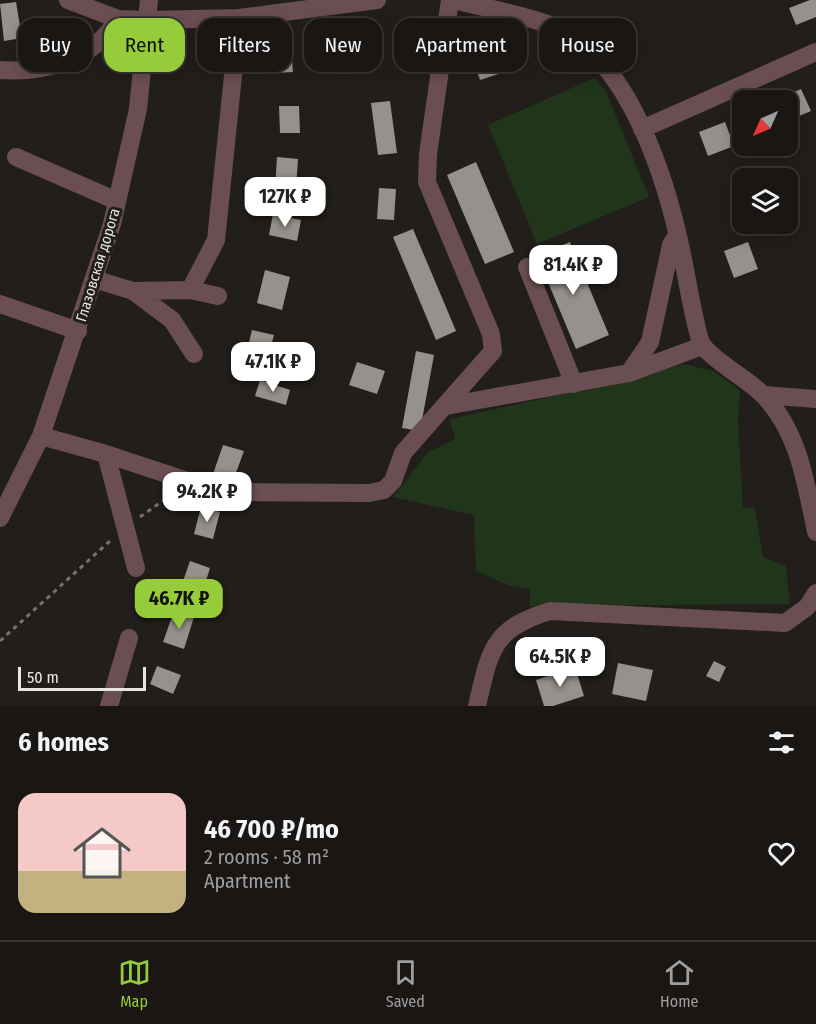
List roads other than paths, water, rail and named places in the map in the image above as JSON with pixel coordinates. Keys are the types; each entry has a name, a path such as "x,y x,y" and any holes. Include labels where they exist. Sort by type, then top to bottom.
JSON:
{"street":[{"path":"68,0 114,18"},
{"name":"Глазовская дорога","path":"149,0 149,18"},
{"path":"239,18 377,0"},
{"path":"41,436 106,454 221,492 246,494 369,493 384,490 393,481 403,453 493,351 491,334 427,182 428,154 452,0 500,7 556,28 587,49 611,75 642,129 656,161 677,235 702,345 764,395 788,427 804,474 816,532"},
{"path":"0,70 48,67 72,61 104,37"},
{"path":"642,129 816,52"},
{"name":"Глазовская дорога","path":"0,518 41,436 78,330 117,201 138,109 143,72"},
{"path":"190,290 216,240 233,72"},
{"path":"16,156 117,201"},
{"path":"629,373 650,342 671,245 677,235"},
{"path":"527,267 574,384"},
{"path":"94,279 133,291 190,290 218,296"},
{"path":"133,291 172,320 194,354"},
{"path":"0,304 78,330"},
{"path":"446,406 629,373 702,345"},
{"path":"764,395 816,399"},
{"path":"106,454 136,568"},
{"path":"477,706 489,654 507,632 524,619 550,611 785,623 807,606 816,593"},
{"path":"109,706 129,638"}]}
